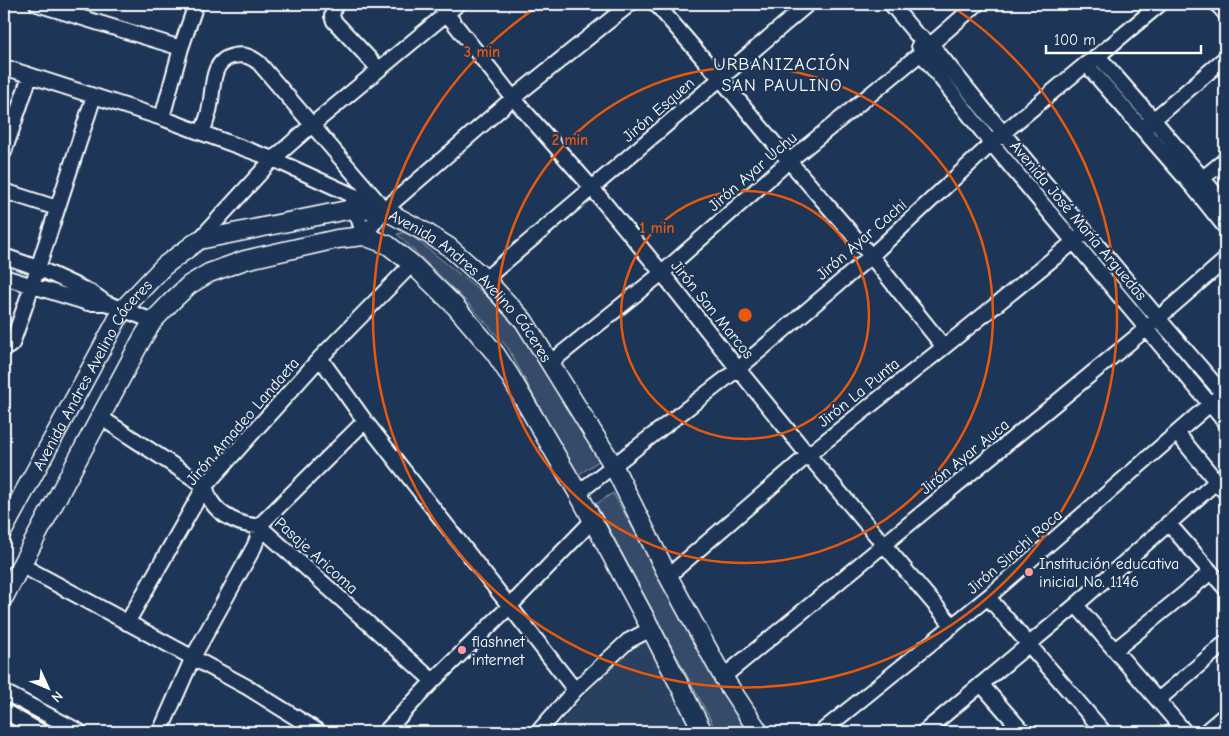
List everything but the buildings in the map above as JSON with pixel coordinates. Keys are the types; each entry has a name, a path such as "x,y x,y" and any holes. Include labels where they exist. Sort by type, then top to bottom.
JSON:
{"main road":[{"name":"Avenida Andres Avelino Cáceres","path":"4,529 123,309 164,266 199,240 352,202 384,210 449,247 485,279 524,321 613,465 668,576 723,677 759,732"},
{"name":"Avenida Andres Avelino Cáceres","path":"4,597 142,339 153,321 172,301 189,285 209,273 245,260 337,239 364,236 388,244 412,264 455,306 495,353 593,520 703,732"}],"street":[{"path":"37,4 182,48"},
{"path":"162,118 196,4"},
{"path":"335,4 332,16 334,22 379,70"},
{"path":"199,240 273,159 379,70 443,9 458,4"},
{"path":"364,236 384,210 514,98 630,4"},
{"path":"656,4 871,256 944,347"},
{"name":"Jirón Esquen","path":"485,279 808,4"},
{"name":"Avenida José María Arguedas","path":"891,4 916,34 992,144 1225,422"},
{"name":"Jirón Ayar Uchu","path":"550,362 662,273 789,161 926,49 977,4"},
{"name":"Jirón Ayar Cachi","path":"578,493 738,369 871,256 1003,133 1160,4"},
{"path":"1218,4 1225,13"},
{"name":"Jirón San Marcos","path":"443,9 514,98 662,273 808,455 953,626"},
{"name":"Avenida José María Arguedas","path":"926,49 1003,133 1158,318 1225,394"},
{"path":"202,133 210,106 214,78 219,65 228,57 246,55 252,57 384,210"},
{"path":"1098,56 1153,119 1198,183 1225,227"},
{"path":"1142,129 1225,58"},
{"path":"1086,64 1142,129 1198,183 1225,205"},
{"path":"4,67 162,118 273,159 352,202 364,236"},
{"path":"4,152 30,76"},
{"path":"4,348 12,344 94,96"},
{"path":"1198,183 1225,160"},
{"path":"4,191 57,208"},
{"name":"Jirón La Punta","path":"668,576 808,455 1086,232"},
{"path":"4,256 38,268 92,293 106,303 153,321"},
{"name":"Jirón Ayar Auca","path":"723,677 1147,328 1225,260"},
{"name":"Jirón Amadeo Landaeta","path":"128,623 205,486 320,358 412,264"},
{"path":"4,277 88,303 106,303"},
{"path":"320,358 365,421 575,690"},
{"name":"Jirón Sinchi Roca","path":"822,732 988,597 1176,433 1210,404 1225,394"},
{"name":"Pasaje Aricoma","path":"100,418 205,486 211,501 221,512 238,522 250,526 259,526 433,681"},
{"path":"160,732 193,657 254,547 258,537 259,526 365,421"},
{"path":"924,732 1076,604 1168,523 1222,483 1176,433"},
{"path":"385,732 593,520"},
{"path":"1168,523 1225,588"},
{"path":"21,565 247,687 319,732"},
{"path":"1115,650 1211,572"},
{"path":"988,597 1104,732"},
{"path":"1076,604 1185,732"},
{"path":"538,732 575,690 628,641 651,629"},
{"path":"1158,700 1225,642"},
{"path":"981,684 1023,732"},
{"path":"4,692 80,732"},
{"path":"4,711 41,732"},
{"path":"1205,732 1225,715"},
{"path":"47,732 53,718"}],"shaded area":[{"path":"407,232 482,292 521,329 600,460 577,476 508,348 469,304 397,234"},
{"path":"613,493 747,732 717,732 596,504"},
{"path":"645,640 693,732 551,732 632,646"}],"place":[{"name":"Institución educativa inicial No. 1146","path":"1029,572"},
{"name":"flashnet internet","path":"462,650"}],"district":[{"name":"URBANIZACIÓN SAN PAULINO","path":"782,74"}]}
